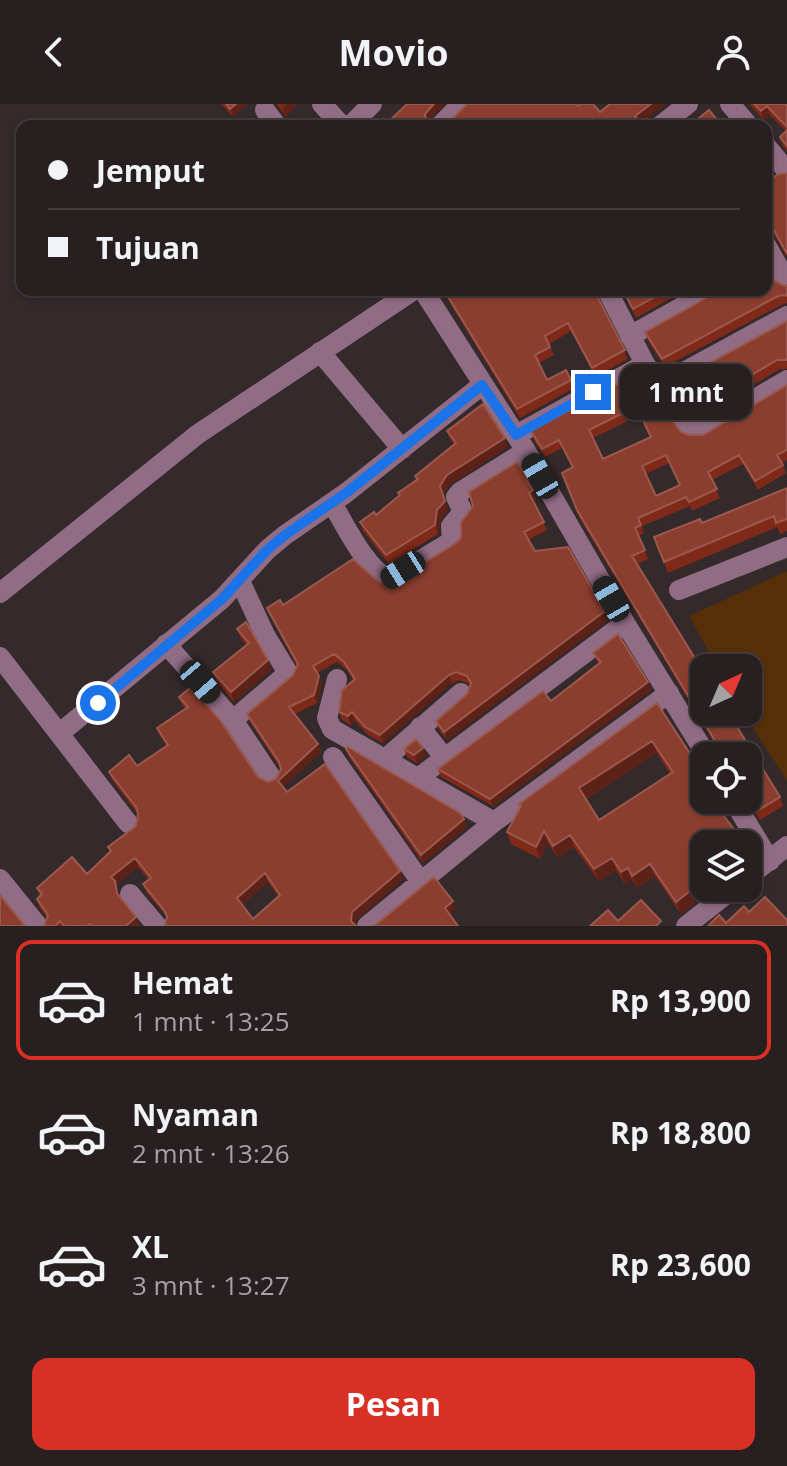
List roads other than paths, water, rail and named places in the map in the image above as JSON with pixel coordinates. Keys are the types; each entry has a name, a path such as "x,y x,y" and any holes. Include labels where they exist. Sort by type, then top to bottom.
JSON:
{"street":[{"path":"322,104 337,120"},
{"path":"356,120 372,104"},
{"path":"446,120 461,104"},
{"path":"668,120 688,104"},
{"path":"730,104 744,120"},
{"path":"772,260 787,282"},
{"path":"0,593 198,434 405,296"},
{"path":"427,296 521,443 625,623 699,742"},
{"path":"610,296 645,364 689,428 696,432 787,380"},
{"path":"630,336 701,296"},
{"path":"660,385 787,316"},
{"path":"320,352 402,449"},
{"path":"332,503 369,563 379,575 389,579 452,541 451,526 463,512 456,497 460,492 521,443 645,364"},
{"path":"60,733 222,599 267,550 482,385"},
{"path":"679,590 787,547"},
{"path":"233,720 288,673 265,635 240,581"},
{"path":"418,778 625,623"},
{"path":"166,644 233,720 271,777"},
{"path":"0,657 128,823"},
{"path":"337,679 328,724 338,733 494,822"},
{"path":"384,760 461,693"},
{"path":"367,926 494,822 669,693"},
{"path":"420,727 444,757"},
{"path":"333,757 421,882"},
{"path":"744,814 780,859 762,869"},
{"path":"1,880 38,926"},
{"path":"130,894 157,926"},
{"path":"686,926 715,902"}]}
